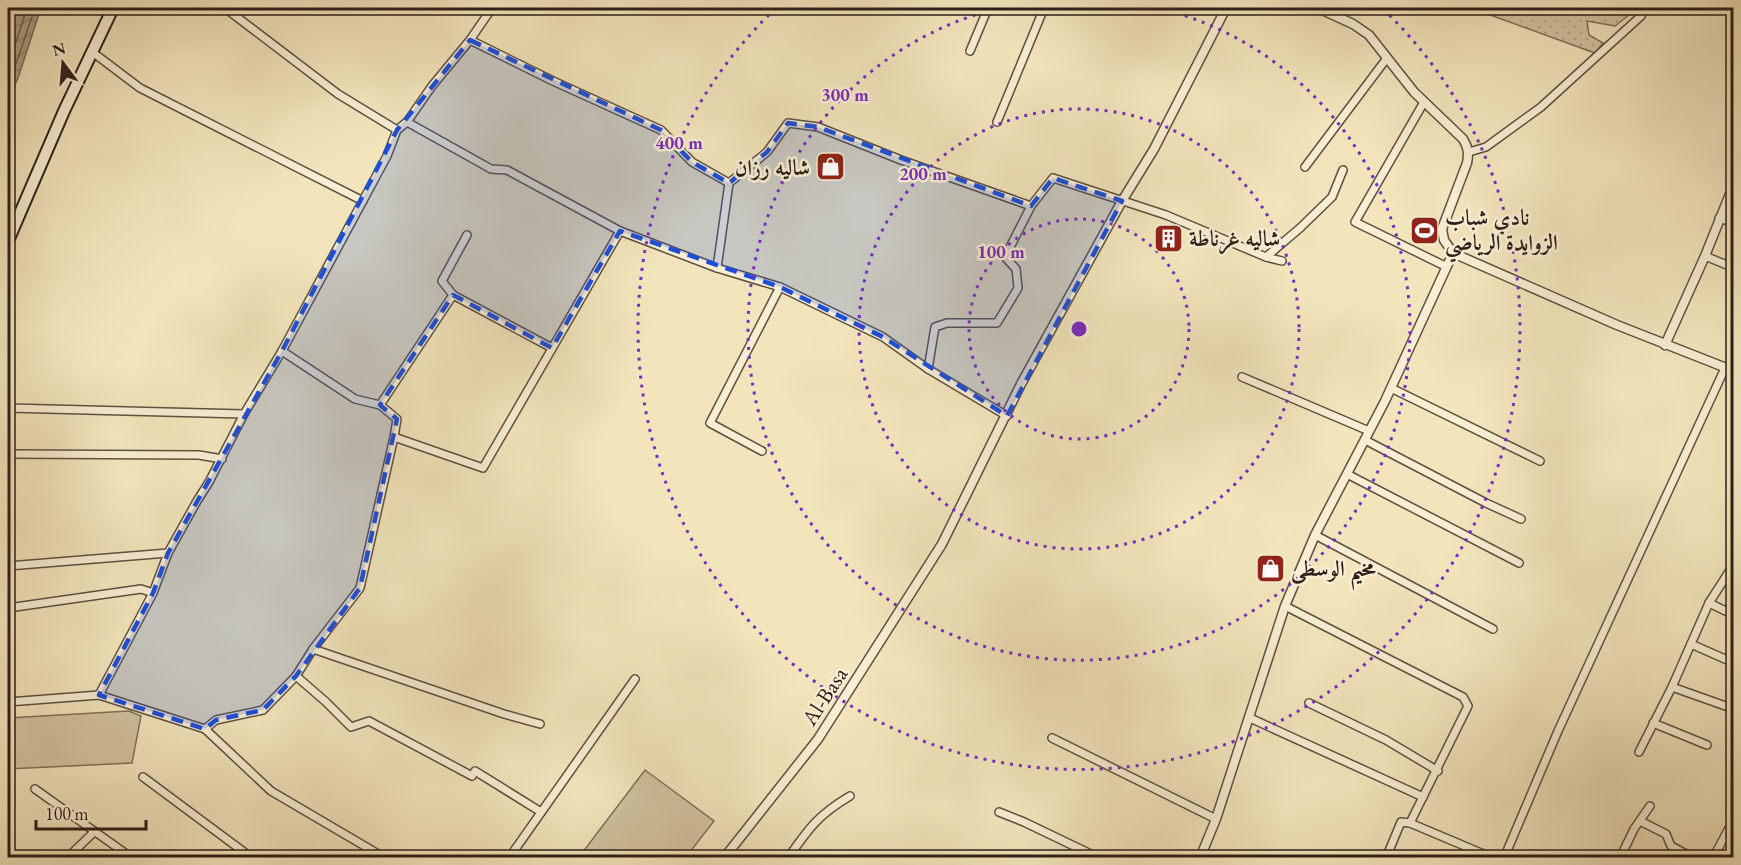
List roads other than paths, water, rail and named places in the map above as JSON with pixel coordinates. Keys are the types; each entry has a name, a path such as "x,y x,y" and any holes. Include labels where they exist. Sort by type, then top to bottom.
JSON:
{"main road":[{"path":"8,241 113,8"}],"street":[{"path":"225,8 338,94 397,130"},
{"path":"99,695 153,593 168,553 222,459 244,414 282,351 387,156 397,130 407,122 492,8"},
{"path":"970,51 988,8"},
{"path":"997,122 1044,8"},
{"name":"Al-Basa","path":"724,858 818,739 942,544 1021,384 1122,201 1154,149 1226,8"},
{"path":"1318,8 1369,35 1424,102 1463,139 1469,152 1467,163 1442,229 1444,240 1453,253 1665,345 1729,370 1558,731 1504,858"},
{"path":"1469,152 1486,147 1541,107 1641,16 1646,8"},
{"path":"470,40 661,130 692,162 729,183"},
{"path":"92,51 140,88 363,201"},
{"path":"1305,167 1387,58"},
{"path":"1424,102 1355,222 1445,266"},
{"path":"407,122 491,170 507,170 620,231 717,268 780,287 883,337 928,369 1007,416"},
{"path":"717,268 729,183 767,152 788,123 818,127 901,160 1031,206"},
{"path":"1266,256 1300,228 1332,196 1343,170"},
{"path":"928,369 934,327 947,323 997,323 1018,288 1016,270 1005,257 1031,206 1053,178 1166,215 1282,261"},
{"path":"1665,345 1734,184"},
{"path":"1719,218 1734,223"},
{"path":"394,436 483,468 620,231"},
{"path":"467,235 442,281 453,295 552,348"},
{"path":"1203,856 1285,606 1315,535 1391,388 1445,266 1453,253"},
{"path":"1705,256 1734,268"},
{"path":"762,451 710,423 780,287"},
{"path":"380,405 453,295"},
{"path":"205,729 216,720 263,710 296,676 313,649 360,588 394,436 397,419 380,405 355,399 282,351"},
{"path":"1242,377 1367,436 1486,503 1521,519"},
{"path":"1391,388 1540,461"},
{"path":"8,408 244,414"},
{"path":"8,454 199,455 222,459"},
{"path":"1347,474 1519,563"},
{"path":"1315,535 1493,629"},
{"path":"8,566 168,553"},
{"path":"1639,752 1672,687 1709,603 1734,564"},
{"path":"8,608 141,589 153,593"},
{"path":"1709,603 1734,615"},
{"path":"1285,606 1463,697 1468,706 1438,771 1410,823"},
{"path":"1691,644 1734,663"},
{"path":"313,649 540,724"},
{"path":"296,676 351,727 369,721 472,776 475,771 541,812"},
{"path":"509,858 635,679"},
{"path":"1672,687 1734,710"},
{"path":"8,702 99,695 205,729 271,791 385,858"},
{"path":"1309,703 1386,740 1438,771"},
{"path":"1250,718 1423,797"},
{"path":"1653,723 1707,745"},
{"path":"1052,738 1216,819"},
{"path":"143,777 252,858"},
{"path":"35,789 132,858"},
{"path":"788,858 813,823 828,809 850,796"},
{"path":"1620,858 1650,806"},
{"path":"999,812 1099,858"},
{"path":"1714,857 1734,819"},
{"path":"1640,821 1666,834 1671,846 1694,858"},
{"path":"1386,858 1401,822 1410,823 1493,858"},
{"path":"67,858 94,832"}],"water":[{"path":"8,8 41,8 8,101"}],"place":[{"name":"شاليه رزان","path":"831,167"},
{"name":"نادي شباب الزوايدة الرياضي","path":"1424,230"},
{"name":"شاليه غرناطة","path":"1168,238"},
{"name":"مخيم الوسطى","path":"1270,568"}]}
